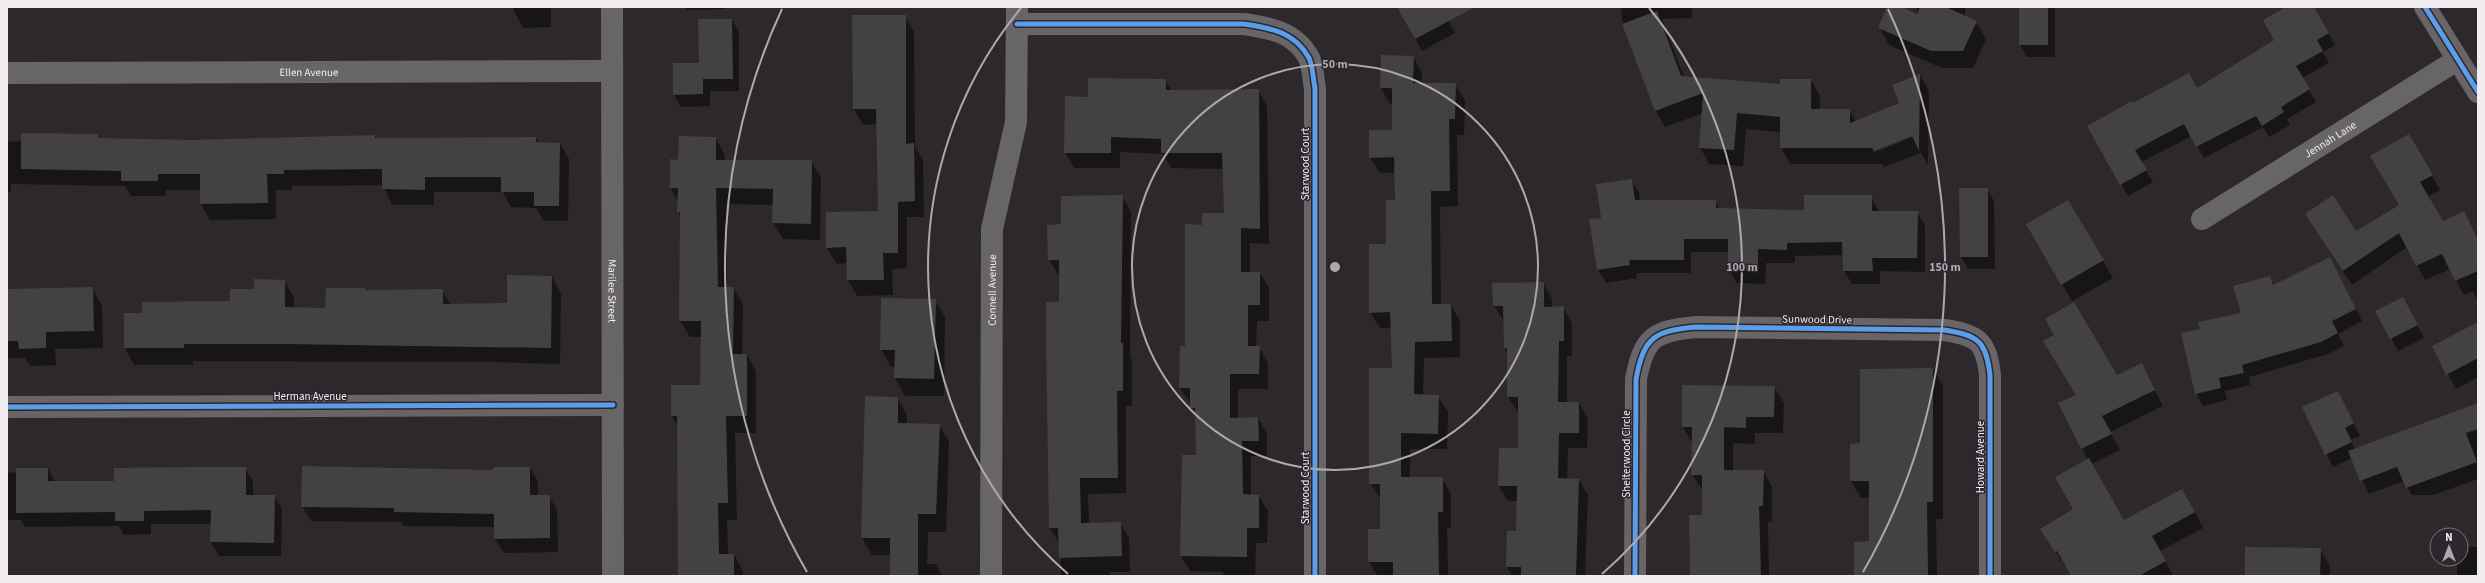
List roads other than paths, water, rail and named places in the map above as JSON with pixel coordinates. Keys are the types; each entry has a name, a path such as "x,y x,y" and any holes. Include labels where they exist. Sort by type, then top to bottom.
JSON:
{"street":[{"name":"Marilee Street","path":"612,7 613,576"},
{"path":"2425,7 2478,92"},
{"name":"Connell Avenue","path":"992,576 992,229 998,198 1012,150 1016,122 1017,15"},
{"name":"Starwood Court","path":"1017,15 1244,24 1275,28 1295,40 1309,59 1315,88 1315,576"},
{"name":"Jennah Lane","path":"2202,219 2457,60"},
{"name":"Ellen Avenue","path":"7,73 611,71"},
{"name":"Sunwood Drive","path":"1654,337 1674,329 1696,327 1905,329 1951,331 1964,333 1979,340"},
{"name":"Shelterwood Circle","path":"1636,576 1636,379 1640,355 1654,337"},
{"name":"Howard Avenue","path":"1979,340 1987,354 1990,375 1990,576"},
{"name":"Herman Avenue","path":"7,407 613,405"}]}
